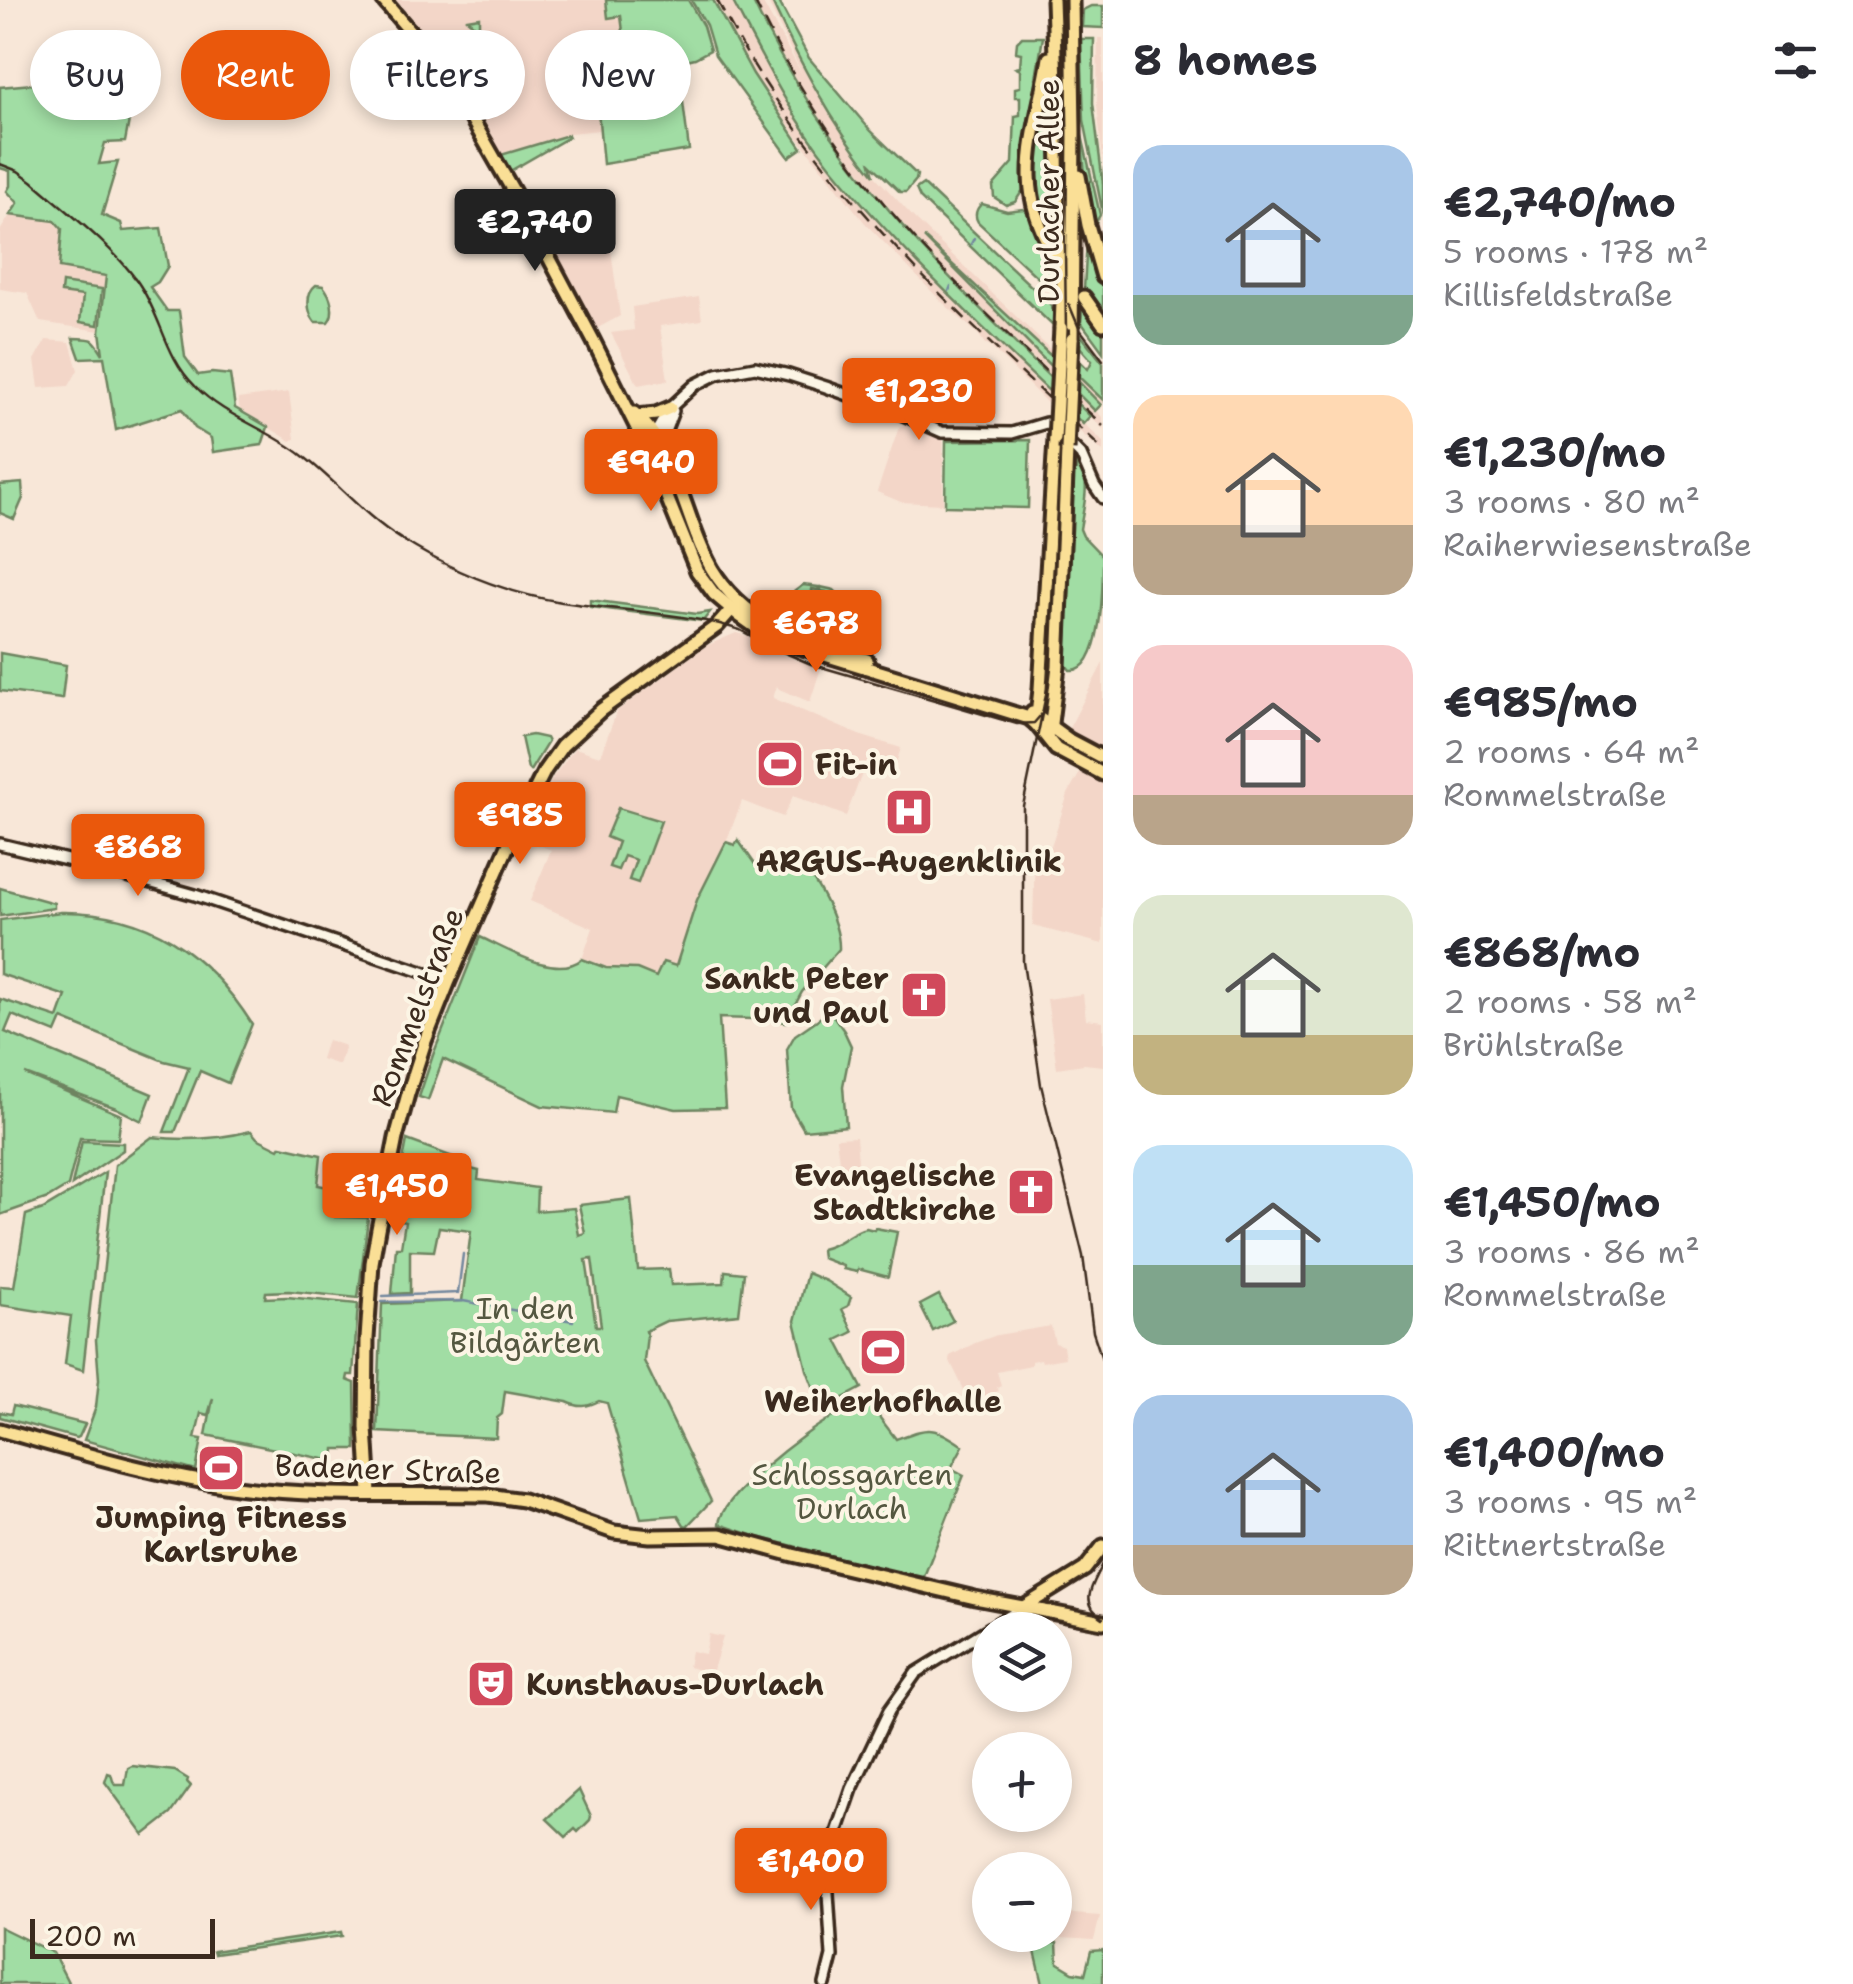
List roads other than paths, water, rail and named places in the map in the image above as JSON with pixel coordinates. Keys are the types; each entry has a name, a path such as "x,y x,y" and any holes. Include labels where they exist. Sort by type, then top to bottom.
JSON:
{"main road":[{"path":"384,0 455,88 632,411 654,441 730,607"},
{"name":"Durlacher Allee","path":"1036,720 1063,278 1053,0"},
{"name":"Durlacher Allee","path":"1050,734 1059,652 1072,339 1072,0"},
{"path":"1053,39 1029,174 1036,214 1054,252"},
{"path":"1074,132 1082,196 1103,276"},
{"path":"1084,297 1103,324"},
{"path":"632,411 656,414 670,408"},
{"path":"654,441 692,563 709,588 758,629 1036,720 1060,752 1103,774"},
{"name":"Rommelstraße","path":"370,1494 366,1339 378,1228 392,1153 425,1040 514,832 545,770 601,710 718,626 730,607"},
{"path":"1050,734 1103,758"},
{"name":"Badener Straße","path":"0,1430 158,1472 236,1487 510,1497 614,1532 650,1536 720,1534 793,1555 1052,1612"},
{"path":"1022,1608 1085,1569 1103,1546"},
{"path":"1056,1587 1053,1602 1058,1612"},
{"name":"Badener Straße","path":"1072,1616 1103,1622"}],"street":[{"path":"654,441 670,408 698,383 717,374 755,367 771,369 942,432 1012,433 1050,424 1081,455 1103,498"},
{"path":"654,441 684,394"},
{"path":"0,844 195,895 449,981"},
{"path":"995,1602 1000,1612"},
{"path":"1015,1612 1022,1608"},
{"path":"825,1984 832,1956 827,1878 845,1806 881,1727 916,1673 972,1638"}],"waterway":[{"path":"971,244 974,238"},
{"path":"949,291 951,286"},
{"path":"383,1296 458,1293 463,1254"},
{"path":"382,1302 463,1301 573,1321"}],"tram line":[{"path":"1062,0 1066,333 1048,685 1023,806 1023,962 1041,1085 1083,1256 1093,1332 1103,1362"},
{"path":"0,164 32,181 119,259 148,299 177,363 207,397 290,447 388,530 439,561 478,579 541,598 720,624 811,664 1017,724 1034,723 1046,709"},
{"path":"1069,304 1079,328 1103,360"},
{"path":"1103,1564 1089,1599 1103,1618"}],"railway":[{"path":"717,0 796,128 890,242 1103,450"},
{"path":"754,0 814,108 887,207 965,292 1103,426"}],"place":[{"name":"Fit-in","path":"780,764"},
{"name":"ARGUS-Augenklinik","path":"909,812"},
{"name":"Sankt Peter und Paul","path":"924,995"},
{"name":"Evangelische Stadtkirche","path":"1031,1192"},
{"name":"Weiherhofhalle","path":"883,1352"},
{"name":"Jumping Fitness Karlsruhe","path":"221,1468"},
{"name":"Kunsthaus-Durlach","path":"491,1684"}],"park label":[{"name":"In den Bildgärten","path":"525,1325"},
{"name":"Schlossgarten Durlach","path":"852,1491"}]}
